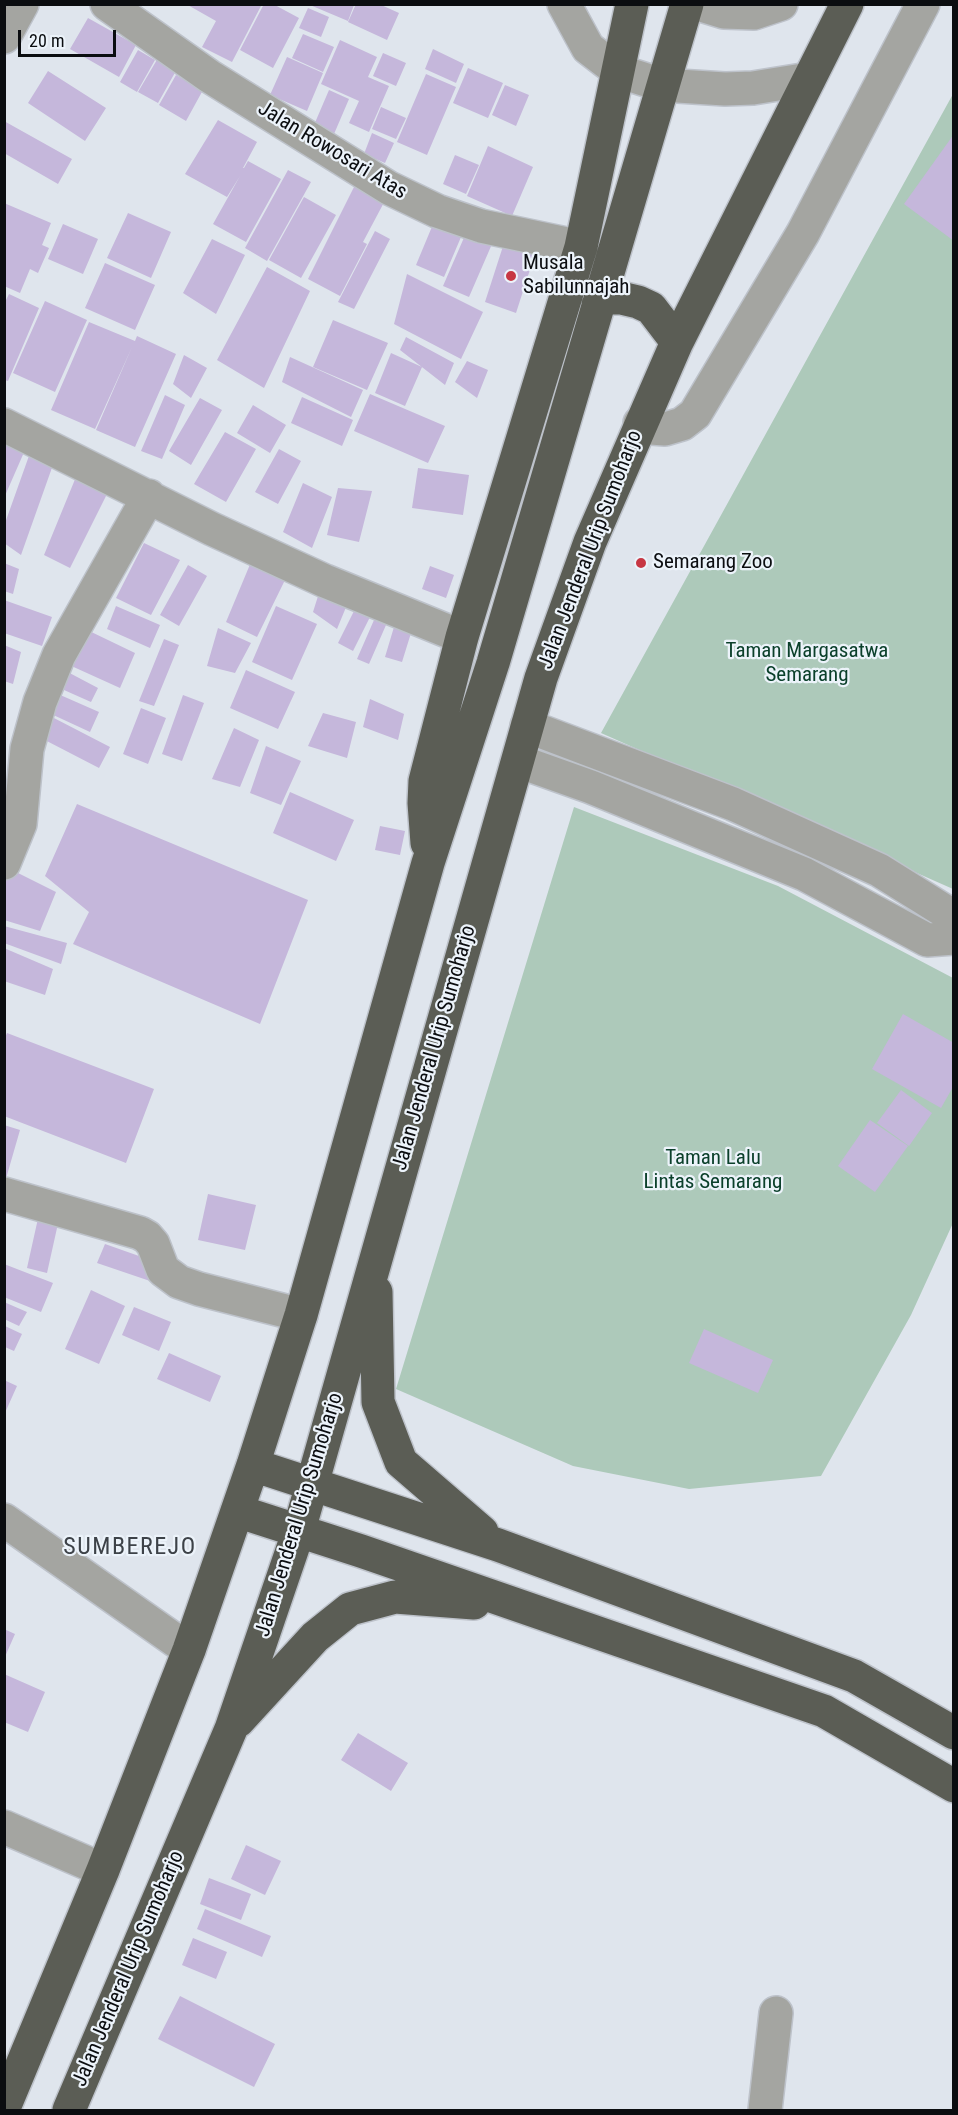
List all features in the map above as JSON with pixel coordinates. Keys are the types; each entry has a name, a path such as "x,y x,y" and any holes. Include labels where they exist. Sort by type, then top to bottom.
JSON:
{"highway":[{"path":"428,863 424,803 425,781 462,637 581,247 632,4"},
{"path":"4,2108 13,2064 103,1870 189,1650 253,1465 301,1315 428,863 493,663 687,4"},
{"name":"Jalan Jenderal Urip Sumoharjo","path":"69,2110 231,1729 298,1530 541,678 590,542 677,342 847,4"},
{"path":"598,305 607,298 621,298 651,308 677,342"},
{"path":"493,663 541,678"},
{"path":"376,1255 378,1402 401,1462 498,1545"},
{"path":"253,1465 498,1545 854,1676 954,1733"},
{"path":"237,1511 824,1712 954,1786"},
{"path":"231,1729 315,1637 350,1609 395,1597 515,1606"}],"street":[{"path":"4,37 22,4"},
{"name":"Jalan Rowosari Atas","path":"107,4 209,76 389,188 437,211 481,226 581,247"},
{"path":"564,4 588,48 618,71 662,85 725,89 753,88 809,79"},
{"path":"698,4 724,12 754,13 781,4"},
{"path":"640,423 665,429 682,424 695,414 803,233 923,4"},
{"path":"4,425 212,529 315,576 462,637"},
{"path":"4,863 20,824 27,749 40,702 59,655 149,496"},
{"path":"518,761 600,790 804,874 927,940 952,925 879,870 733,804 527,726"},
{"path":"4,1194 140,1233 153,1244 163,1270 179,1282 301,1315"},
{"path":"4,1520 189,1650"},
{"path":"4,1827 103,1870"},
{"path":"765,2110 776,2013"}],"green space":[{"name":"Taman Margasatwa Semarang","path":"953,94 953,889 601,733"},
{"name":"Taman Lalu Lintas Semarang","path":"574,807 778,886 953,978 953,1223 911,1315 821,1476 689,1489 573,1466 396,1389"}],"building":[{"path":"186,4 262,4 232,62 202,47 216,21"},
{"path":"264,4 273,4 299,18 273,68 240,50"},
{"path":"356,4 379,4 399,13 387,40 348,22"},
{"path":"310,5 354,5 348,21"},
{"path":"308,8 329,17 321,37 299,28"},
{"path":"88,18 136,45 119,77 70,49"},
{"path":"303,34 334,47 323,72 292,58"},
{"path":"340,40 377,57 368,77 389,86 369,132 349,123 359,101 321,84"},
{"path":"433,49 464,64 456,83 425,69"},
{"path":"138,50 155,60 137,92 120,82"},
{"path":"383,53 406,63 396,86 373,76"},
{"path":"287,57 323,73 307,111 270,95"},
{"path":"158,58 177,69 158,103 138,92"},
{"path":"468,68 503,83 488,118 453,103"},
{"path":"48,71 106,108 85,141 28,103"},
{"path":"426,74 456,87 427,155 397,142"},
{"path":"176,75 203,90 186,121 159,105"},
{"path":"505,85 529,95 516,126 492,115"},
{"path":"329,90 349,99 334,134 314,125"},
{"path":"381,107 406,118 396,139 372,129"},
{"path":"218,120 257,142 243,168 248,161 281,179 246,242 213,224 240,176 227,197 185,174"},
{"path":"4,121 72,159 58,184 4,153"},
{"path":"372,133 394,143 385,163 364,154"},
{"path":"954,134 954,241 904,204"},
{"path":"488,146 533,167 512,216 467,196"},
{"path":"455,155 479,165 466,194 443,184"},
{"path":"288,170 311,182 267,261 245,248"},
{"path":"359,177 389,193 363,242 367,244 340,296 308,279"},
{"path":"304,197 336,215 301,278 269,260"},
{"path":"4,203 51,223 42,245 49,248 38,273 30,269 20,293 4,286"},
{"path":"128,213 171,232 151,278 107,258"},
{"path":"436,217 464,230 444,277 416,265"},
{"path":"63,224 98,239 83,274 48,259"},
{"path":"375,231 390,239 354,309 338,302"},
{"path":"466,233 492,244 469,297 443,286"},
{"path":"212,239 245,255 216,314 183,293"},
{"name":"Musala Sabilunnajah","path":"505,240 536,251 516,313 485,302"},
{"path":"105,263 155,285 135,330 85,308"},
{"path":"267,267 310,291 264,388 217,360"},
{"path":"407,274 483,312 461,359 394,324"},
{"path":"9,294 39,308 8,381 4,380 4,304"},
{"path":"45,301 87,320 55,392 13,373"},
{"path":"333,320 388,343 367,390 313,367"},
{"path":"89,322 135,341 137,336 176,354 135,447 96,430 132,347 95,429 51,410"},
{"path":"406,337 454,363 445,385 400,350"},
{"path":"391,353 422,367 405,406 375,393"},
{"path":"184,355 207,368 191,398 173,384"},
{"path":"290,357 363,390 351,417 282,382"},
{"path":"467,361 488,370 477,398 455,382"},
{"path":"370,394 445,426 428,463 354,431"},
{"path":"165,395 185,405 162,459 141,451"},
{"path":"302,397 353,420 342,446 291,423"},
{"path":"200,398 222,410 191,465 169,451"},
{"path":"253,405 286,425 270,453 237,433"},
{"path":"225,432 256,449 226,502 194,484"},
{"path":"4,441 25,450 4,498"},
{"path":"279,449 301,461 278,504 255,492"},
{"path":"30,453 54,462 21,555 4,543 4,526"},
{"path":"418,468 469,475 463,515 412,508"},
{"path":"78,472 110,488 70,568 44,555"},
{"path":"303,483 332,497 312,548 283,532"},
{"path":"338,488 372,491 359,542 327,535"},
{"path":"144,543 180,560 151,615 116,598"},
{"path":"251,562 285,580 257,637 226,622"},
{"path":"4,563 19,569 13,594 4,591"},
{"path":"188,565 207,576 179,626 160,615"},
{"path":"430,566 454,575 446,598 422,589"},
{"path":"319,593 349,600 337,629 313,612"},
{"path":"4,600 52,617 42,646 4,633"},
{"path":"116,606 160,625 150,648 107,629"},
{"path":"276,606 317,624 292,680 252,662"},
{"path":"355,609 370,617 353,651 338,643"},
{"path":"374,620 386,625 369,664 357,659"},
{"path":"394,627 411,633 402,662 385,657"},
{"path":"83,628 135,653 120,688 67,664"},
{"path":"218,628 251,643 235,673 207,666"},
{"path":"164,639 179,645 154,706 139,701"},
{"path":"4,645 21,652 13,684 4,681"},
{"path":"62,669 98,688 91,702 55,686"},
{"path":"246,670 295,692 278,729 230,708"},
{"path":"58,694 99,712 90,732 49,713"},
{"path":"183,695 204,703 182,761 162,754"},
{"path":"370,699 404,714 398,740 363,727"},
{"path":"141,708 166,718 148,764 123,754"},
{"path":"323,713 356,722 347,758 308,746"},
{"path":"52,717 110,747 99,768 41,738"},
{"path":"234,728 259,740 240,787 212,779"},
{"path":"266,746 301,761 281,805 250,793"},
{"path":"290,792 354,820 336,861 273,833"},
{"path":"77,804 308,900 260,1024 73,944 89,912 45,876"},
{"path":"380,826 405,831 400,855 375,850"},
{"path":"10,869 56,892 40,931 4,920 4,886"},
{"path":"4,926 67,943 61,964 4,943"},
{"path":"4,948 53,969 45,995 4,981"},
{"path":"903,1014 954,1043 954,1085 941,1108 872,1069"},
{"path":"7,1033 154,1089 126,1163 4,1116 4,1040"},
{"path":"901,1090 932,1113 909,1146 877,1123"},
{"path":"870,1120 908,1146 875,1192 838,1166"},
{"path":"4,1125 20,1130 5,1182 4,1182"},
{"path":"208,1194 256,1205 245,1250 198,1240"},
{"path":"39,1214 59,1219 47,1273 27,1268"},
{"path":"105,1244 156,1262 150,1281 97,1263"},
{"path":"4,1264 53,1283 41,1312 4,1297"},
{"path":"91,1290 125,1306 99,1364 65,1349"},
{"path":"4,1302 27,1312 19,1326 4,1319"},
{"path":"134,1307 171,1322 159,1351 122,1335"},
{"path":"5,1326 22,1334 14,1351 5,1347"},
{"path":"704,1329 773,1360 758,1393 689,1363"},
{"path":"169,1353 221,1376 210,1402 157,1379"},
{"path":"4,1380 17,1386 4,1415"},
{"path":"4,1629 15,1634 4,1659"},
{"path":"4,1674 45,1692 28,1732 4,1722"},
{"path":"358,1733 408,1763 391,1791 341,1760"},
{"path":"246,1845 281,1861 265,1895 231,1879"},
{"path":"209,1878 251,1894 241,1920 200,1904"},
{"path":"205,1909 271,1936 262,1957 197,1929"},
{"path":"193,1938 227,1952 216,1979 182,1965"},
{"path":"180,1996 275,2044 254,2087 158,2039"}],"place":[{"name":"Musala Sabilunnajah","path":"511,276"},
{"name":"Semarang Zoo","path":"641,563"}],"district":[{"name":"SUMBEREJO","path":"130,1548"}]}
